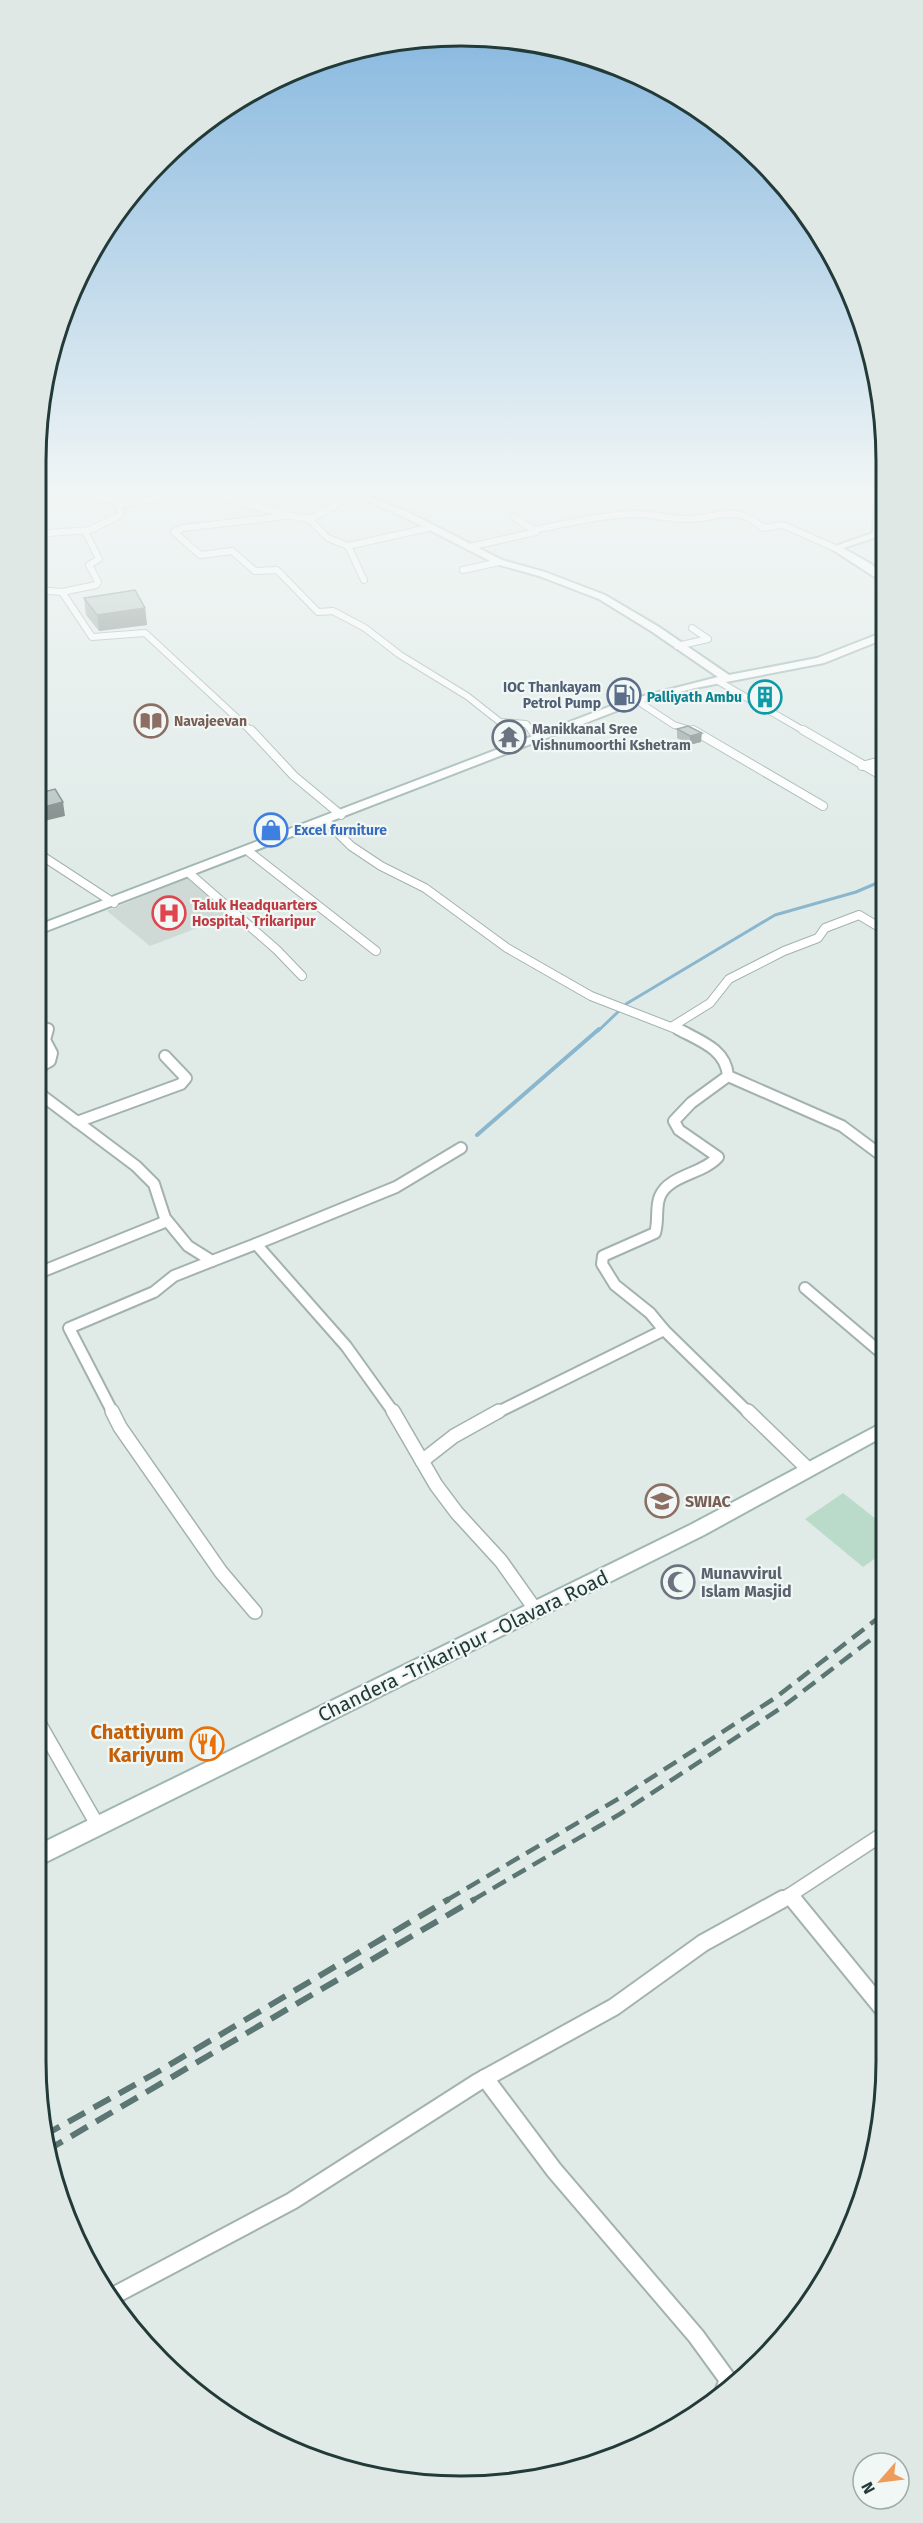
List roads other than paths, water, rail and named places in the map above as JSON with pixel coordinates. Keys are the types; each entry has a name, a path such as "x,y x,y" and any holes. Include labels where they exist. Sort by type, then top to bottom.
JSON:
{"main road":[{"path":"631,615 655,629 723,680"},
{"path":"46,927 540,739 636,700 820,661 876,640"},
{"name":"Chandera -Trikaripur -Olavara Road","path":"46,1852 698,1530 876,1432"}],"street":[{"path":"77,615 92,637 141,632 147,634 167,656 238,717 294,776 341,815"},
{"path":"340,615 365,628 400,655 467,696 500,722 526,724 540,739"},
{"path":"677,646 708,639 692,628"},
{"path":"723,680 876,773"},
{"path":"636,700 674,725 691,729 823,806"},
{"path":"862,766 876,762"},
{"path":"326,821 351,846 381,866 425,888 507,948 591,996 673,1026 720,1053 727,1064 728,1076"},
{"path":"248,851 306,895 352,936 376,951"},
{"path":"46,859 114,903"},
{"path":"189,873 277,950 302,976"},
{"path":"673,1026 710,1002 729,979 784,951 808,944 834,923 859,915 876,925"},
{"path":"46,1042 52,1053 50,1061 46,1063"},
{"path":"77,1122 181,1084 186,1078 165,1056"},
{"path":"728,1076 842,1126 876,1151"},
{"path":"728,1076 706,1094 679,1109 674,1121 679,1130 718,1157 711,1166 680,1179 662,1192 657,1206 660,1223 655,1233 603,1256 602,1264 615,1285 650,1313 664,1330 808,1469"},
{"path":"46,1099 103,1139 154,1184 167,1221 188,1246 212,1261"},
{"path":"255,1612 220,1572 120,1427 69,1328 154,1292 174,1276 396,1187 461,1148"},
{"path":"46,1270 167,1221"},
{"path":"256,1244 346,1346 398,1418 406,1437 457,1513 501,1561 535,1609"},
{"path":"805,1288 876,1348"},
{"path":"422,1461 440,1444 474,1423 620,1355 664,1330"},
{"path":"46,1735 98,1826"},
{"path":"117,2294 292,2201 485,2079 614,2007 703,1943 790,1895 876,1839"},
{"path":"790,1895 876,2001"},
{"path":"485,2079 554,2170 696,2336 725,2382"}],"waterway":[{"path":"626,1004 775,915 856,892 876,883"},
{"path":"598,1031 620,1010"},
{"path":"477,1135 599,1029"}],"railway":[{"path":"447,1900 623,1796 775,1698 876,1620"},
{"path":"473,1900 620,1814 781,1708 876,1636"},
{"path":"52,2131 154,2074 449,1899"},
{"path":"55,2146 475,1899"}],"place":[{"name":"IOC Thankayam Petrol Pump","path":"624,695"},
{"name":"Palliyath Ambu","path":"765,697"},
{"name":"Navajeevan","path":"151,721"},
{"name":"Manikkanal Sree Vishnumoorthi Kshetram","path":"509,737"},
{"name":"Excel furniture","path":"271,830"},
{"name":"Taluk Headquarters Hospital, Trikaripur","path":"169,913"},
{"name":"SWIAC","path":"662,1501"},
{"name":"Munavvirul Islam Masjid","path":"678,1582"},
{"name":"Chattiyum Kariyum","path":"207,1744"}]}
